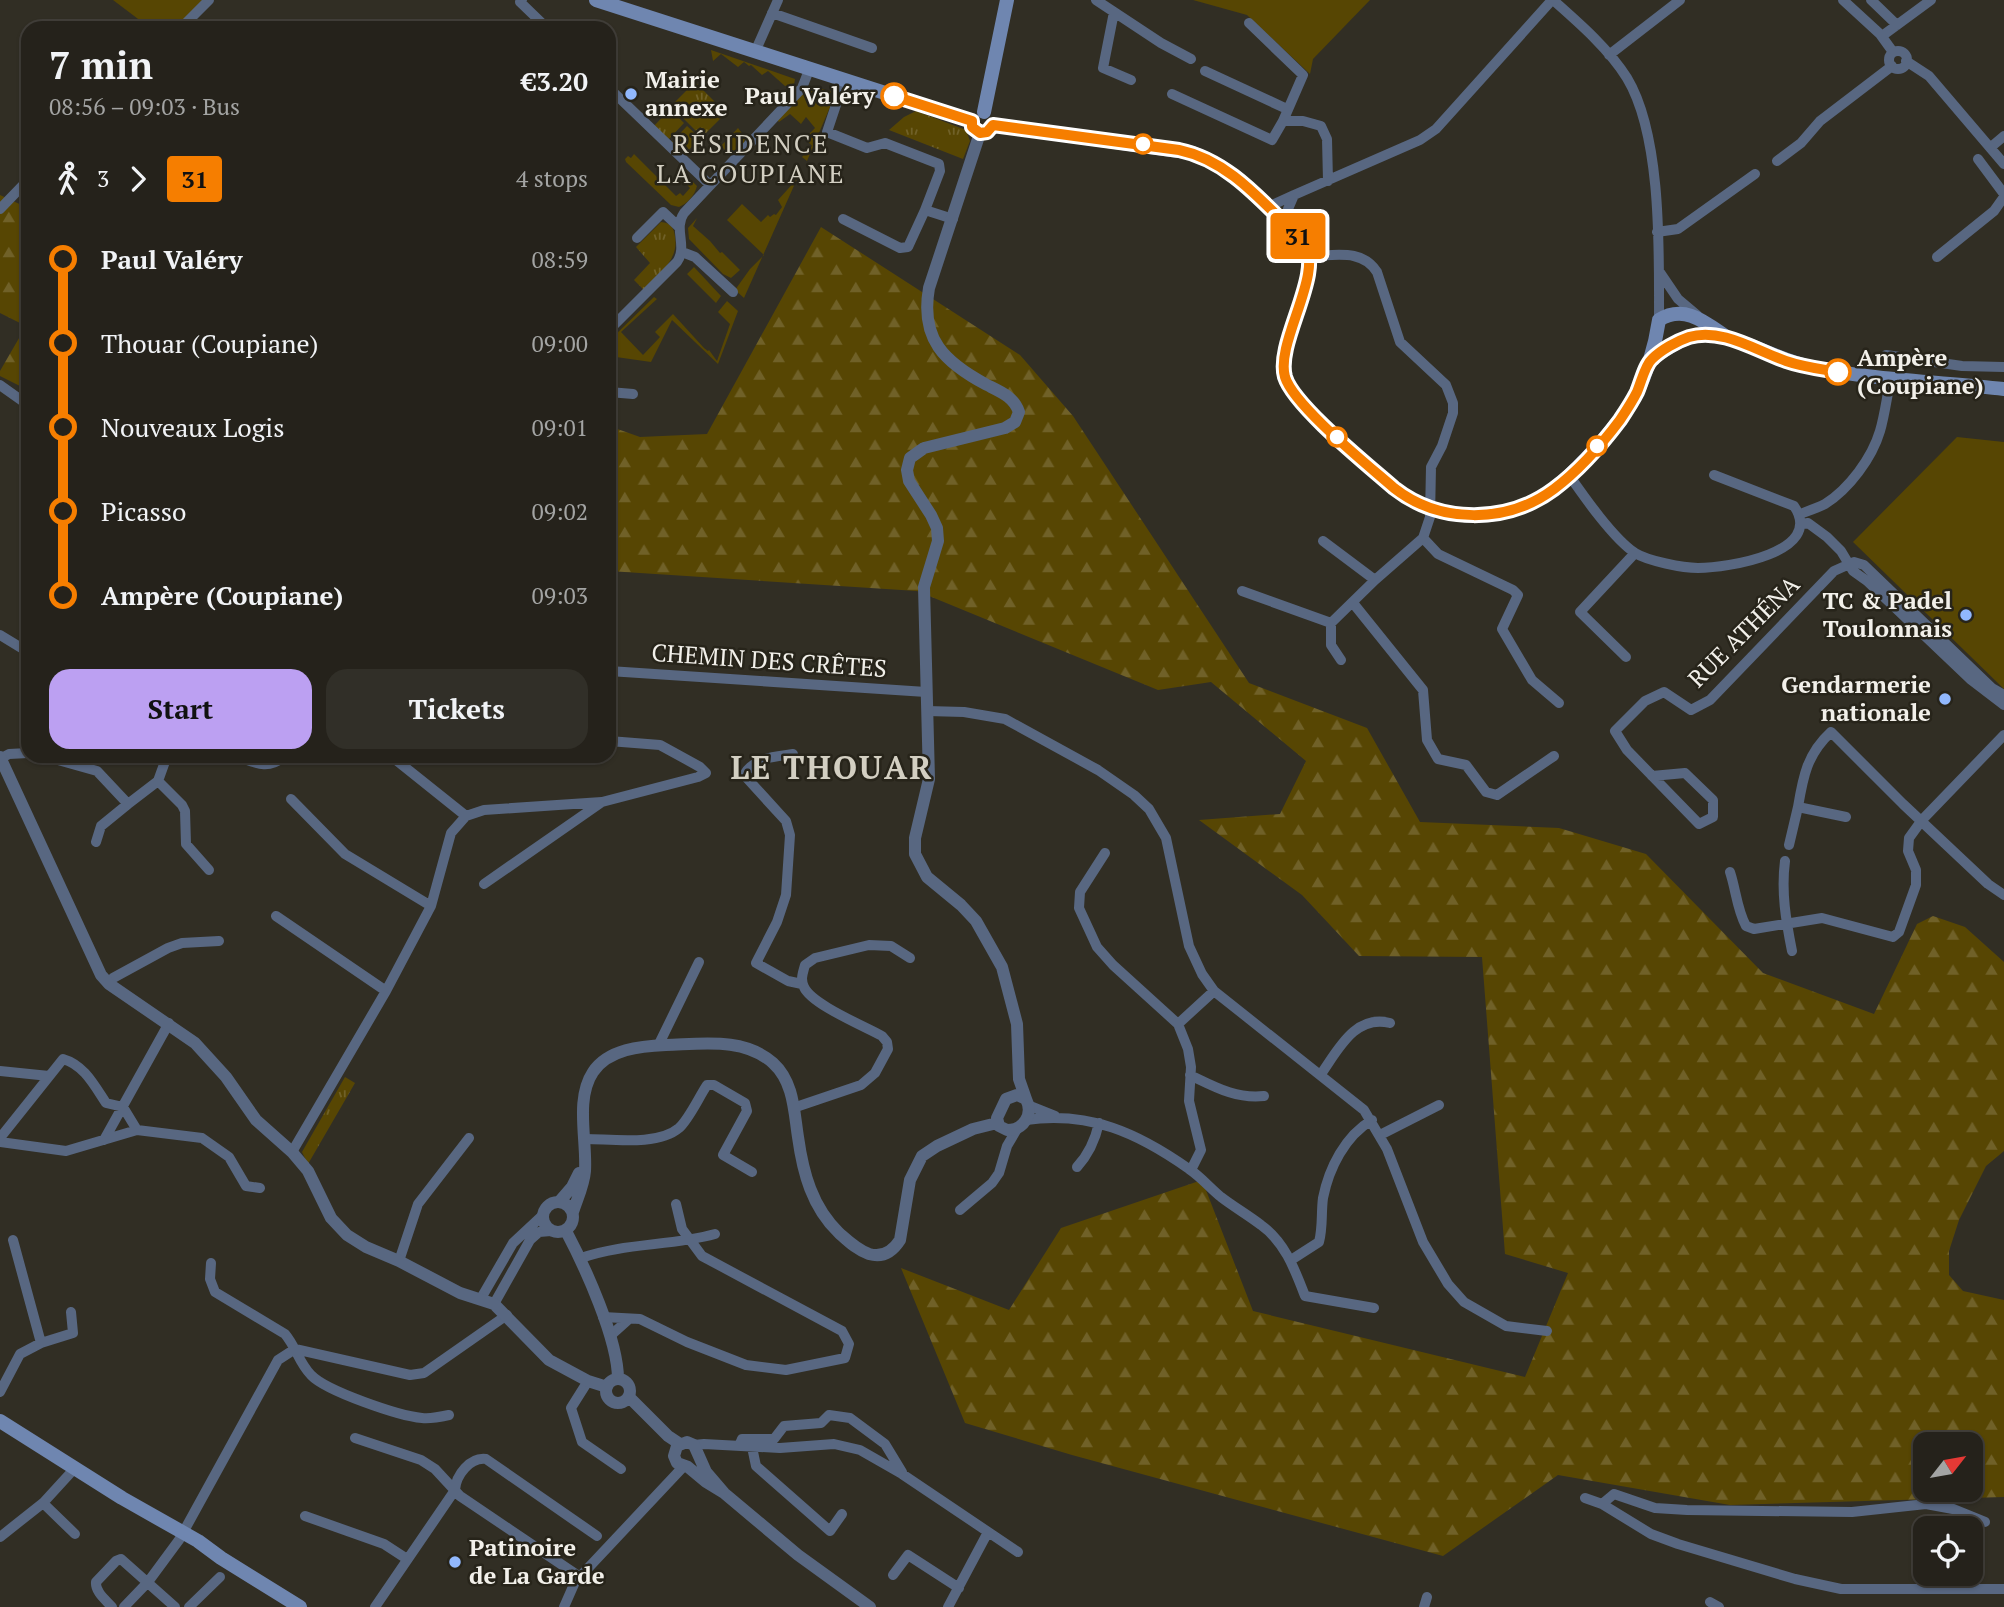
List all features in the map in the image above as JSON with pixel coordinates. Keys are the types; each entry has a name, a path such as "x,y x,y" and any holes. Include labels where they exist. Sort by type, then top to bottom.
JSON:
{"main road":[{"path":"596,0 972,121 978,113 986,123 1193,153 1218,164 1304,242 1310,256 1285,361 1286,378 1297,398 1378,474 1405,496 1429,508 1454,515 1472,516 1509,510 1536,500 1554,489 1619,422 1635,396 1650,360 1659,320"},
{"path":"986,123 1007,0"},
{"path":"1659,320 1678,313 1699,317 1730,339"},
{"path":"1659,320 1674,332 1730,339 1788,362 1813,368 2004,388"},
{"path":"1650,360 1692,336"},
{"path":"0,1421 181,1535 194,1547 221,1558 300,1607"}],"street":[{"path":"188,21 209,0"},
{"path":"522,0 520,2 540,21"},
{"path":"755,52 778,0"},
{"path":"1096,0 1161,43 1191,59"},
{"path":"1268,207 1420,140 1436,129 1553,0 1609,55 1626,77 1639,103 1652,153 1659,320"},
{"path":"1609,55 1680,0"},
{"path":"1843,0 1882,36 1893,52"},
{"path":"1871,0 1897,25"},
{"path":"1882,36 1931,0"},
{"path":"1114,12 1103,68 1131,80"},
{"path":"772,13 873,48"},
{"path":"1172,94 1272,140 1303,75 1249,23"},
{"path":"1892,66 1900,68 1906,61 1902,52 1893,52"},
{"path":"1892,66 1889,59 1893,52"},
{"path":"1906,61 1929,76 2004,164"},
{"path":"1777,161 1801,143 1820,121 1892,66"},
{"path":"616,323 677,262 682,252 678,227 684,213 802,88 809,70"},
{"path":"1205,71 1287,109"},
{"path":"843,219 900,248 908,247 940,170 939,164 885,143 867,148 827,132 844,81"},
{"path":"616,95 710,185"},
{"path":"1283,121 1303,121 1321,126 1327,139 1328,181"},
{"path":"986,123 929,288 926,311 928,326 938,347 955,366 1010,397 1019,412 1015,422 1005,428 924,448 910,458 906,470 909,481 937,528 938,541 924,587 929,779 915,838 915,853 927,877 961,905 976,922 1002,967 1017,1024 1019,1079 1028,1103 1029,1115 1009,1122"},
{"path":"1991,147 2004,136"},
{"path":"1937,257 1994,211 2004,195 1978,159"},
{"path":"1657,232 1678,229 1755,174"},
{"path":"0,209 21,187"},
{"path":"1288,227 1288,209 1294,195"},
{"path":"925,210 953,219"},
{"path":"637,238 663,212 678,227"},
{"path":"682,252 695,257 733,292"},
{"path":"1310,256 1354,255 1365,258 1372,264 1400,342 1446,385 1451,394 1453,413 1442,446 1431,467 1430,517 1423,538 1331,623 1331,645 1341,660"},
{"path":"1659,271 1678,299 1699,317"},
{"path":"1886,355 1962,366 2004,367"},
{"path":"1569,475 1604,522 1635,553 1695,568 1734,565 1770,554 1789,543 1798,534 1801,519 1834,498 1854,477 1870,456 1880,432 1891,378"},
{"path":"0,385 21,400"},
{"path":"616,393 633,394"},
{"path":"1714,475 1794,506 1801,519 1827,537 1840,551 1853,571 1867,581 1970,679 2004,705"},
{"path":"1423,538 1438,554 1513,590 1518,595 1502,629 1532,680 1559,703"},
{"path":"1324,541 1375,580"},
{"path":"1626,657 1580,612 1635,553"},
{"path":"1848,564 1854,562 1864,565 1992,688 2004,695"},
{"name":"RUE ATHÉNA","path":"1652,776 1685,773 1713,800 1713,817 1699,824 1652,776 1627,750 1615,731 1645,701 1664,692 1692,710 1710,700 1833,571 1848,564"},
{"path":"1242,591 1331,623"},
{"path":"1353,603 1423,690 1427,740 1438,759 1466,765 1486,792 1497,795 1554,757"},
{"path":"0,635 21,648"},
{"name":"CHEMIN DES CRÊTES","path":"616,671 926,692"},
{"path":"927,711 964,712 1005,719 1098,771 1142,802 1166,838 1189,946 1202,974 1214,991 1364,1110 1380,1135 1423,1242 1448,1284 1464,1302 1506,1326 1547,1331"},
{"path":"1789,845 1805,767 1820,742 1831,732 1988,884 2004,895"},
{"path":"1730,872 1746,926 1754,929 1822,918 1893,937 1899,932 1916,885 1916,870 1907,845 1909,838 1922,820 2004,735"},
{"path":"292,1152 386,991 431,906 451,833 466,816 484,810 602,802 706,773 660,745 616,742"},
{"path":"21,753 0,758 101,975 109,984 195,1043 226,1077 256,1120 292,1152 308,1171 331,1218 347,1235 460,1293 494,1304 549,1360 588,1381 607,1387"},
{"path":"793,754 755,762 744,775 786,821 790,835 786,895 777,922 756,963 788,981 802,984"},
{"path":"69,763 97,771 128,804"},
{"path":"96,842 101,826 158,781 164,763"},
{"path":"256,763 264,766 274,763"},
{"path":"400,763 466,816"},
{"path":"158,781 182,805 185,811 186,844 209,870"},
{"path":"291,799 345,854 431,906"},
{"path":"484,884 602,802"},
{"path":"1798,807 1846,817"},
{"path":"1105,853 1080,892 1079,908 1097,947 1178,1024 1188,1049 1191,1067 1189,1101 1201,1150 1191,1170"},
{"path":"1786,861 1783,880 1786,923 1792,951"},
{"path":"276,916 386,991"},
{"path":"109,984 113,978 168,948 182,943 219,941"},
{"path":"796,1107 862,1085 875,1073 888,1049 882,1036 833,1011 807,993 802,984 805,965 815,958 869,946 891,946 910,958"},
{"path":"658,1046 699,962"},
{"path":"1178,1024 1214,991"},
{"path":"1321,1074 1356,1028 1377,1020 1390,1023"},
{"path":"104,1140 169,1023"},
{"path":"494,1304 530,1240 539,1232 561,1233 573,1223 573,1212 585,1174 584,1092 593,1072 613,1054 626,1050 658,1046 728,1044 758,1052 774,1064 783,1077 796,1107 797,1137 818,1208 851,1245 869,1254 882,1255 896,1247 900,1240 910,1180 922,1156 973,1129 1055,1116 1100,1123 1128,1132 1191,1170 1223,1199 1264,1227 1291,1260 1306,1296 1374,1308"},
{"path":"137,1130 123,1107 106,1103 92,1080 76,1063 63,1059 0,1140 66,1152 137,1130 202,1138 229,1157 246,1186 260,1188"},
{"path":"0,1071 49,1076"},
{"path":"1190,1075 1225,1092 1252,1097 1264,1096"},
{"path":"960,1210 992,1183 999,1173 1007,1146 1010,1096 1019,1079"},
{"path":"586,1139 647,1140 664,1135 679,1128 707,1085 714,1084 745,1103 747,1111 723,1155 752,1172"},
{"path":"1010,1096 1017,1095 1055,1116"},
{"path":"1380,1135 1439,1105"},
{"path":"1291,1260 1319,1242 1323,1199 1333,1166 1352,1135 1372,1120"},
{"path":"1077,1167 1091,1148 1100,1123"},
{"path":"399,1261 418,1204 469,1138"},
{"path":"480,1300 513,1243 543,1216 548,1206 559,1202 572,1187 584,1160"},
{"path":"559,1202 569,1206 573,1212"},
{"path":"603,1317 640,1319 746,1366 786,1370 845,1358 849,1344 842,1331 702,1256 682,1229 676,1204"},
{"path":"543,1216 545,1226 551,1231"},
{"path":"566,1231 580,1258 610,1336 618,1366 618,1379"},
{"path":"580,1258 599,1252 692,1240 715,1234"},
{"path":"13,1240 41,1343"},
{"path":"211,1263 209,1279 215,1292 285,1334 299,1360 313,1377 339,1392 411,1417 426,1419 449,1415"},
{"path":"0,1392 20,1354 41,1343 74,1333 71,1312"},
{"path":"124,1607 148,1582 181,1535 278,1360 295,1349 410,1375 424,1373 507,1315"},
{"path":"610,1336 629,1319"},
{"path":"618,1379 628,1383 631,1390 627,1399 613,1402 607,1395 607,1387 611,1381 618,1379"},
{"path":"588,1381 571,1408 583,1442 621,1469"},
{"path":"627,1399 687,1456 706,1482 724,1493 863,1605"},
{"path":"739,1446 742,1439 774,1439 784,1426 821,1423 829,1415 850,1418 886,1444 904,1475"},
{"path":"355,1438 421,1460 435,1469 460,1496 580,1577"},
{"path":"564,1607 575,1583 687,1456 712,1445 752,1447 834,1444 860,1450 904,1475 1018,1552"},
{"path":"752,1447 756,1466 830,1531 842,1514"},
{"path":"375,1607 455,1490 455,1483 471,1461 478,1458 486,1459 597,1536"},
{"path":"0,1537 43,1503 75,1468"},
{"path":"1602,1504 1614,1494 1655,1508 1687,1510 1852,1512 1926,1504 1953,1508 1985,1522"},
{"path":"1585,1498 1602,1504 1651,1534 1795,1580 1841,1589 2004,1589"},
{"path":"43,1503 75,1534"},
{"path":"304,1516 384,1544 407,1559"},
{"path":"948,1607 988,1532"},
{"path":"893,1575 908,1555 959,1588"},
{"path":"113,1607 99,1593 96,1582 121,1559 175,1607"},
{"path":"189,1607 220,1577"}],"green space":[{"path":"113,0 205,0 184,21 141,21"},
{"path":"1193,0 1370,0 1313,59 1310,74 1247,15"},
{"path":"711,50 795,79 794,85 785,86 768,71 762,75 744,62 738,67 721,54 713,61"},
{"path":"695,82 726,113 702,137 671,106"},
{"path":"815,87 836,93 807,161 802,157 812,146 803,136 805,138 815,128 806,117 801,124 790,114 779,122 777,120 803,94 806,95"},
{"path":"670,109 684,123 668,140 654,126"},
{"path":"916,111 966,130 970,141 963,159 889,130"},
{"path":"687,126 700,138 684,155 671,143"},
{"path":"738,128 745,137 744,143 732,153 727,152 721,146"},
{"path":"634,154 676,196 680,193 683,196 690,188 680,177 684,173 697,186 693,196 679,207 671,205 626,162 628,156 631,158"},
{"path":"797,179 763,254 727,220 742,204 761,222 768,215 776,215 782,207 778,200"},
{"path":"0,195 21,205 21,324 0,313"},
{"path":"697,218 693,226 740,270 731,278 723,274 689,239 688,228"},
{"path":"661,222 673,228 674,253 666,267 644,290 634,280 650,263 636,247"},
{"path":"821,227 1020,355 1073,416 1249,683 1367,728 1420,822 1559,828 1646,854 1763,973 1874,1014 1917,924 1933,916 1965,927 2004,962 2004,1151 1986,1166 1959,1220 1949,1251 1949,1275 1963,1291 2004,1300 2004,1497 1983,1498 1983,1432 1913,1432 1913,1500 1730,1505 1558,1475 1443,1556 1072,1455 965,1423 901,1268 1009,1310 1061,1228 1202,1180 1253,1311 1525,1377 1568,1273 1505,1254 1482,957 1359,956 1302,895 1199,820 1280,814 1306,761 1211,682 1158,690 917,591 616,571 616,428 640,437 707,434"},
{"path":"762,257 744,298 735,290"},
{"path":"694,267 721,296 716,303 687,274"},
{"path":"654,297 657,299 621,332 643,355 660,337 655,332 673,314 717,361 730,324 718,312 727,301 738,311 718,364 672,320 651,362 616,357 616,334"},
{"path":"21,335 21,386 0,376 0,371"},
{"name":"TC & Padel Toulonnais","path":"1957,437 2004,442 2004,689 1853,542"},
{"path":"345,1077 355,1083 308,1164 302,1152"}],"bus line":[{"name":"31","path":"894,96 972,121 972,127 980,133 987,132 993,125 1143,144 1206,157 1231,173 1304,242 1309,250 1308,272 1285,361 1284,369 1291,389 1316,417 1394,488 1429,508 1454,515 1489,514 1519,507 1554,489 1619,422 1635,396 1650,360 1692,336 1709,335 1730,339 1788,362 1838,372"}],"place":[{"name":"Mairie annexe","path":"631,94"},
{"name":"Paul Valéry","path":"894,96"},
{"name":"Ampère (Coupiane)","path":"1838,372"},
{"name":"TC & Padel Toulonnais","path":"1966,615"},
{"name":"Gendarmerie nationale","path":"1945,699"},
{"name":"Patinoire de La Garde","path":"455,1562"}],"district":[{"name":"RÉSIDENCE LA COUPIANE","path":"751,159"},
{"name":"LE THOUAR","path":"832,768"}]}
